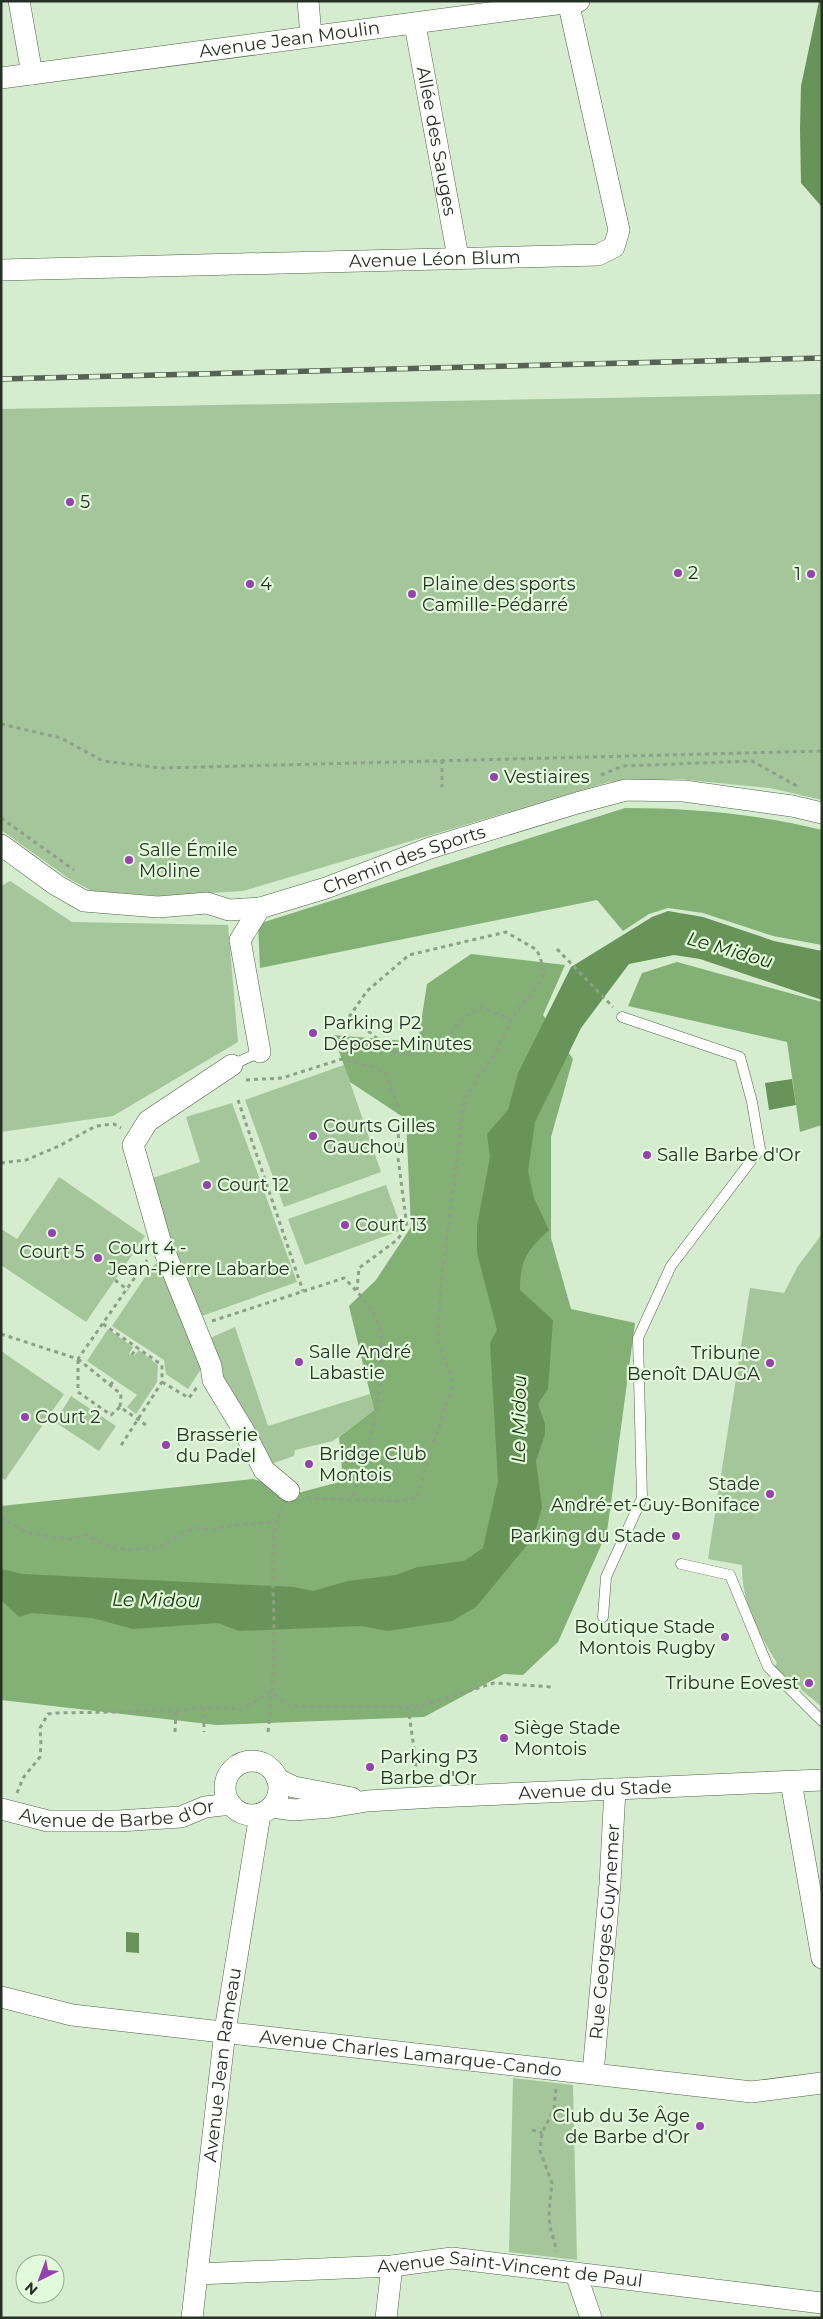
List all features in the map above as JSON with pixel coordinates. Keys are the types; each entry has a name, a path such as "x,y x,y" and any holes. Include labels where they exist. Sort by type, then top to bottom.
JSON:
{"street":[{"path":"19,1 32,74"},
{"path":"308,1 311,35"},
{"name":"Avenue Jean Moulin","path":"1,78 311,35 415,24 572,2"},
{"name":"Avenue Léon Blum","path":"1,270 598,255 614,247 619,230 572,2"},
{"name":"Allée des Sauges","path":"415,24 458,258"},
{"name":"Chemin des Sports","path":"1,844 56,885 84,901 158,907 207,903 229,910 260,908 326,888 430,848 626,790 684,791 792,806 822,813"},
{"path":"260,908 240,940 260,1052"},
{"path":"230,1066 148,1121 133,1145 160,1240 211,1366 214,1380 264,1470 288,1494"},
{"path":"258,1762 272,1771 277,1779 279,1794 266,1810 243,1814 227,1799 226,1786 232,1770 239,1765 258,1762"},
{"name":"Avenue du Stade","path":"277,1779 294,1787 367,1801"},
{"name":"Avenue du Stade","path":"266,1810 331,1808 367,1801 414,1798 822,1780"},
{"path":"791,1782 822,1958"},
{"name":"Rue Georges Guynemer","path":"593,2073 610,1884 614,1789"},
{"name":"Avenue de Barbe d'Or","path":"8,1804 48,1821 118,1821 181,1818 205,1806 232,1804"},
{"name":"Avenue Jean Rameau","path":"192,2318 225,2032 266,1810"},
{"name":"Avenue Charles Lamarque-Cando","path":"1,1996 72,2015 554,2068 752,2092 822,2083"},
{"name":"Avenue Saint-Vincent de Paul","path":"197,2274 392,2266 452,2258 822,2302"},
{"path":"386,2318 392,2266"},
{"path":"567,2273 591,2318"}],"lane":[{"path":"603,1617 606,1577 642,1498 638,1338 671,1266 760,1149 752,1102 740,1057 622,1017"},
{"path":"230,1066 260,1052"},
{"path":"681,1564 730,1575 768,1666 822,1721"}],"path":[{"path":"1,724 61,738 103,761 137,767 202,768 822,751"},
{"path":"442,760 442,787"},
{"path":"1,818 78,874"},
{"path":"268,1732 274,1682 274,1550 277,1522 288,1494 396,1501 417,1498 429,1454 441,1424 453,1382 438,1340 441,1283 464,1097 496,1052 512,1020 539,984 545,970 537,950 506,932 409,955 367,992 348,1020 360,1024 392,1050 409,1055 438,1047 465,1017 481,1007 512,1020"},
{"path":"557,949 622,1017"},
{"path":"230,1066 236,1081 257,1078 282,1078 342,1059 379,1069 386,1075 399,1110 398,1158 407,1227 398,1240 359,1268 357,1290"},
{"path":"238,1100 303,1290"},
{"path":"1,1163 26,1160 59,1146 96,1126 114,1124 138,1138"},
{"path":"1,1334 78,1359 121,1394 120,1407 111,1414 78,1392 78,1359 128,1290 160,1240"},
{"path":"195,1327 344,1278 357,1290 379,1327 381,1343 379,1401 371,1438 350,1499"},
{"path":"115,1280 128,1290"},
{"path":"103,1324 162,1365 162,1382 120,1447"},
{"path":"132,1355 137,1347"},
{"path":"162,1382 189,1398 211,1366"},
{"path":"110,1385 114,1380"},
{"path":"94,1411 98,1406"},
{"path":"120,1407 146,1425"},
{"path":"1,1517 27,1533 69,1539 85,1536 111,1547 128,1550 158,1548 182,1533 197,1528 213,1529 242,1524 277,1522"},
{"path":"272,1692 286,1704 300,1707 417,1708 494,1683 552,1687"},
{"path":"8,1804 23,1778 40,1757 42,1745 40,1728 48,1714 176,1711 204,1706 240,1709 272,1692"},
{"path":"204,1706 204,1732"},
{"path":"408,1707 416,1762 414,1798"},
{"path":"175,1732 176,1711"},
{"path":"525,1752 543,1750"},
{"path":"554,2068 556,2090 554,2109 542,2133 540,2152 552,2183 549,2211 550,2227 557,2251 567,2273"},
{"path":"532,2130 542,2133"}],"shaded area":[{"name":"Plaine des sports Camille-Pédarré","path":"822,394 822,800 770,788 679,779 609,782 243,891 159,896 92,891 68,878 1,830 1,409"},
{"path":"625,808 675,809 724,813 798,824 822,830 822,945 773,936 703,913 668,908 649,914 623,931 597,900 260,968 258,924"},
{"path":"10,881 72,922 228,925 238,1042 113,1116 1,1132 1,886"},
{"path":"471,954 565,965 543,1015 573,1059 551,1137 551,1238 571,1309 635,1323 607,1532 558,1642 523,1675 504,1674 424,1717 217,1725 1,1700 1,1506 253,1479 298,1493 343,1481 339,1437 374,1410 349,1306 376,1280 411,1227 406,1119 350,1082 333,1035 418,1042 427,984"},
{"path":"677,962 822,1002 822,1125 800,1132 787,1042 628,1006 642,973"},
{"name":"Courts Gilles Gauchou","path":"344,1065 381,1172 284,1207 245,1100"},
{"path":"232,1103 297,1282 199,1317 150,1179 200,1162 186,1117"},
{"path":"59,1177 145,1236 86,1322 1,1265 1,1229 17,1239"},
{"name":"Court 13","path":"386,1185 402,1230 305,1265 288,1219"},
{"name":"Stade André-et-Guy-Boniface","path":"822,1234 822,1707 774,1667 777,1663 757,1628 748,1604 742,1578 742,1565 708,1559 750,1288 784,1293 798,1266"},
{"path":"158,1262 201,1369 188,1389 166,1374 164,1360 112,1326 152,1267"},
{"path":"235,1327 268,1426 370,1394 374,1410 333,1441 295,1450 294,1456 268,1465 220,1375 208,1339"},
{"path":"108,1329 133,1347 129,1354 134,1356 139,1350 158,1365 157,1382 136,1414 127,1407 137,1395 87,1361"},
{"name":"Court 2","path":"1,1351 64,1394 5,1480 1,1477"},
{"path":"71,1396 116,1426 99,1451 55,1422"},
{"path":"513,2078 573,2085 577,2260 509,2252"}],"water":[{"path":"819,1 822,1 822,207 801,183 800,129 801,86"},
{"name":"Le Midou","path":"668,911 703,917 774,941 822,951 822,1000 700,959 674,955 629,964 581,1028 535,1122 528,1171 534,1198 549,1230 531,1249 524,1262 520,1279 520,1290 553,1320 548,1389 538,1404 545,1424 545,1434 536,1461 542,1507 535,1532 528,1544 476,1607 452,1621 388,1631 361,1626 239,1631 218,1623 133,1629 92,1618 32,1613 19,1617 1,1600 1,1569 23,1574 294,1587 313,1591 348,1581 396,1575 418,1567 464,1561 483,1548 498,1481 490,1343 497,1330 477,1253 477,1226 490,1157 487,1134 508,1110 518,1073 571,967 652,917"},
{"path":"792,1079 796,1105 769,1110 765,1083"},
{"path":"126,1932 139,1933 139,1953 126,1952"}],"railway":[{"path":"1,379 822,358"}],"place":[{"name":"5","path":"70,502"},
{"name":"2","path":"678,573"},
{"name":"1","path":"811,574"},
{"name":"4","path":"250,584"},
{"name":"Plaine des sports Camille-Pédarré","path":"412,594"},
{"name":"Vestiaires","path":"494,777"},
{"name":"Salle Émile Moline","path":"129,860"},
{"name":"Parking P2 Dépose-Minutes","path":"313,1033"},
{"name":"Courts Gilles Gauchou","path":"313,1136"},
{"name":"Salle Barbe d'Or","path":"647,1155"},
{"name":"Court 12","path":"207,1185"},
{"name":"Court 13","path":"345,1225"},
{"name":"Court 5","path":"52,1233"},
{"name":"Court 4 - Jean-Pierre Labarbe","path":"98,1258"},
{"name":"Salle André Labastie","path":"299,1362"},
{"name":"Tribune Benoît DAUGA","path":"770,1363"},
{"name":"Court 2","path":"25,1417"},
{"name":"Brasserie du Padel","path":"166,1445"},
{"name":"Bridge Club Montois","path":"309,1464"},
{"name":"Stade André-et-Guy-Boniface","path":"770,1494"},
{"name":"Parking du Stade","path":"676,1536"},
{"name":"Boutique Stade Montois Rugby","path":"725,1637"},
{"name":"Tribune Eovest","path":"809,1683"},
{"name":"Siège Stade Montois","path":"504,1738"},
{"name":"Parking P3 Barbe d'Or","path":"370,1767"},
{"name":"Club du 3e Âge de Barbe d'Or","path":"700,2126"}]}
